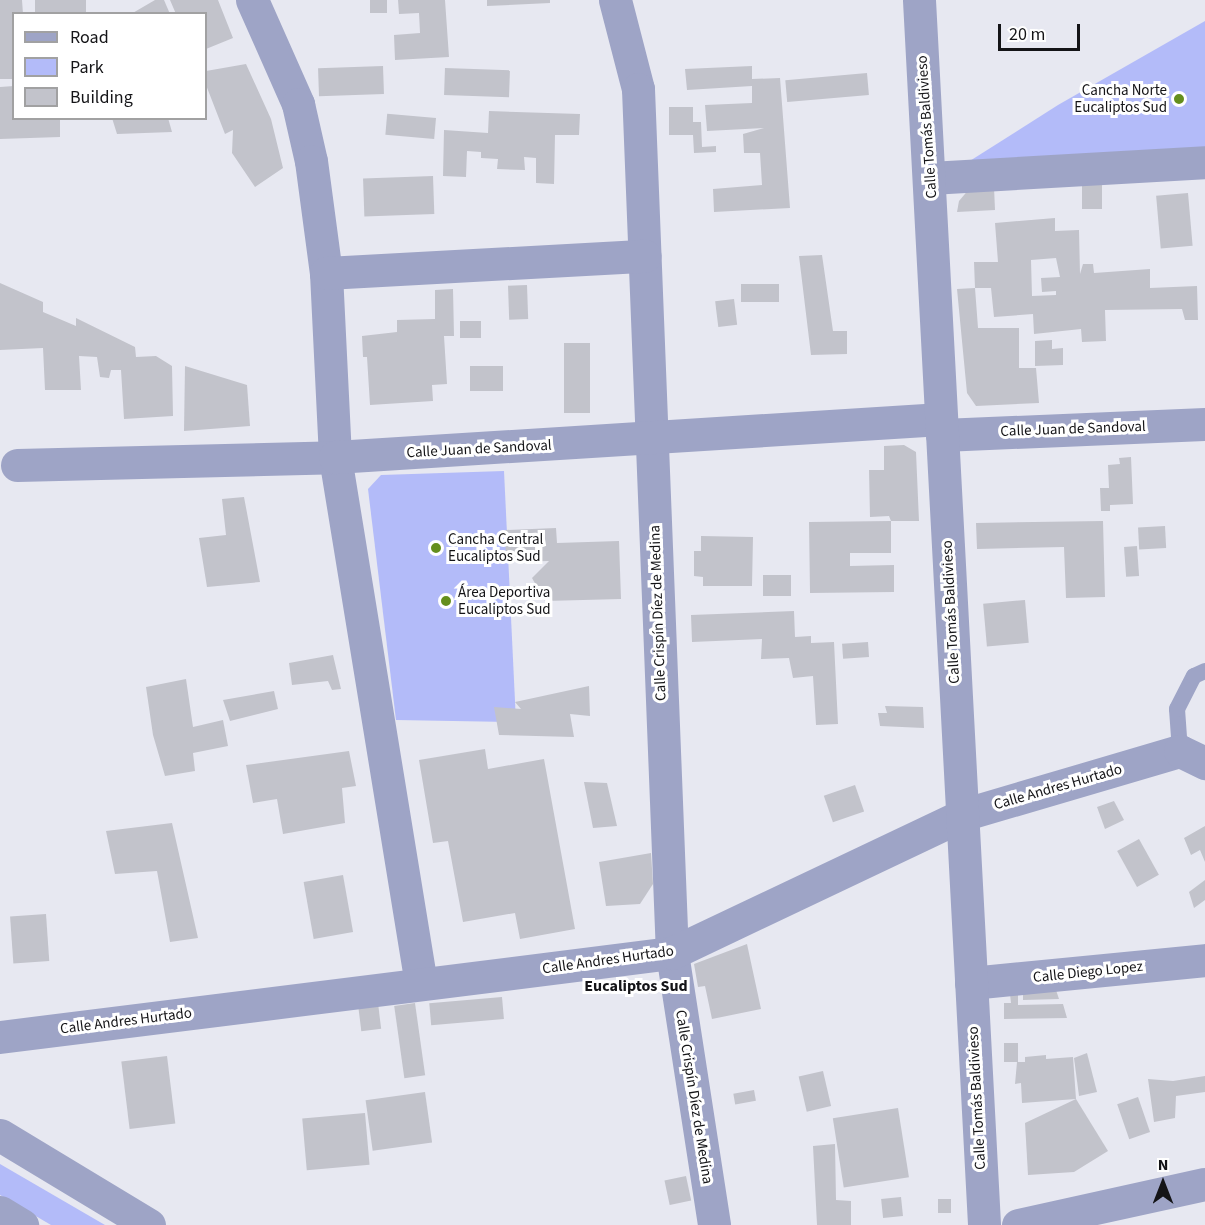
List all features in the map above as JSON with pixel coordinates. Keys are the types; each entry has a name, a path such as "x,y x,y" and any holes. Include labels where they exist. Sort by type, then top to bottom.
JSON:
{"street":[{"path":"252,0 298,104 311,161 326,273 336,457 421,984"},
{"name":"Calle Crispín Díez de Medina","path":"615,0 638,90 653,438 666,880 672,953 714,1225"},
{"name":"Calle Tomás Baldivieso","path":"919,0 984,1225"},
{"path":"930,178 1205,162"},
{"path":"326,273 645,256"},
{"name":"Calle Juan de Sandoval","path":"17,465 336,457 653,438 941,427 1205,424"},
{"name":"Calle Andres Hurtado","path":"0,1037 672,953 962,815 1192,757"},
{"name":"Calle Diego Lopez","path":"971,983 1205,960"},
{"path":"0,1135 149,1225"},
{"path":"1018,1225 1205,1184"},
{"path":"0,1212 22,1225"}],"lane":[{"path":"1192,757 1177,709 1194,676 1205,671"}],"green space":[{"path":"1205,21 1205,153 965,164 1058,105"},
{"name":"Área Deportiva Eucaliptos Sud","path":"504,471 516,722 396,720 368,489 381,475"},
{"path":"0,1164 105,1225 51,1225 0,1195"}],"building":[{"path":"0,0 22,0 23,12 12,12 12,79 0,79"},
{"path":"35,0 86,0 86,12 35,12"},
{"path":"155,0 164,0 169,12 134,12"},
{"path":"170,0 218,0 233,38 207,49 207,12 175,12"},
{"path":"370,0 387,0 387,13 370,13"},
{"path":"398,0 445,0 449,57 395,60 394,35 420,33 419,13 399,14"},
{"path":"487,0 550,0 550,3 487,6"},
{"path":"246,64 271,119 283,168 255,187 232,153 233,130 225,134 207,88 207,71"},
{"path":"383,66 384,94 319,96 318,68"},
{"path":"752,66 752,79 780,78 790,208 714,212 713,189 762,185 760,153 744,153 743,134 764,128 707,131 705,105 752,103 752,86 687,90 685,69"},
{"path":"445,68 510,70 509,97 444,95"},
{"path":"867,73 869,95 787,102 785,80"},
{"path":"12,86 12,120 60,120 60,137 0,139 0,87"},
{"path":"669,107 693,107 693,122 701,122 702,147 716,146 716,152 694,153 693,135 669,135"},
{"path":"489,111 580,114 579,135 555,135 554,184 536,183 536,158 524,157 525,170 497,169 498,159 481,158 481,152 467,151 466,177 443,176 444,130 488,133"},
{"path":"387,114 436,118 434,139 385,135"},
{"path":"113,120 169,120 172,132 117,134"},
{"path":"433,176 434,214 364,216 363,178"},
{"path":"1082,183 1102,183 1102,209 1082,209"},
{"path":"994,187 995,210 957,212 959,201 970,188"},
{"path":"1188,193 1193,246 1161,249 1156,196"},
{"path":"1055,218 1055,231 1079,230 1080,274 1083,264 1093,264 1094,273 1150,269 1150,288 1197,286 1198,320 1185,320 1182,309 1105,310 1106,341 1082,342 1081,329 1034,334 1033,314 994,317 991,288 975,288 974,262 998,262 995,223","holes":["1056,258 1060,277 1041,278 1042,292 1056,291 1056,295 1032,296 1031,260"]},
{"path":"822,255 833,331 847,331 847,354 811,355 799,256"},
{"path":"0,283 43,302 43,312 76,326 76,318 135,347 136,357 156,356 172,366 173,416 124,419 121,370 111,370 109,378 100,377 97,357 79,356 81,390 45,390 43,348 0,350"},
{"path":"741,284 779,284 779,302 741,302"},
{"path":"527,285 528,319 509,320 508,286"},
{"path":"975,288 978,328 1019,328 1019,368 1036,368 1039,403 976,406 967,393 957,289"},
{"path":"453,289 454,336 444,336 447,384 432,385 433,401 370,405 367,357 363,357 362,336 397,332 397,320 435,319 435,290"},
{"path":"734,299 737,325 718,327 715,301"},
{"path":"460,321 481,321 481,338 460,338"},
{"path":"1052,340 1052,349 1063,348 1063,365 1035,366 1035,341"},
{"path":"564,343 590,343 590,413 564,413"},
{"path":"185,366 247,385 250,426 184,431"},
{"path":"470,366 503,366 503,391 470,391"},
{"path":"904,445 916,452 919,521 891,521 889,516 870,517 869,470 884,470 884,446"},
{"path":"1131,457 1133,504 1110,505 1110,511 1101,511 1100,488 1109,488 1108,465 1120,464 1119,458"},
{"path":"244,497 260,582 207,587 199,538 226,535 222,499"},
{"path":"891,521 891,553 850,553 850,566 894,565 894,592 810,593 809,522"},
{"path":"1103,521 1105,597 1066,598 1064,547 977,549 976,523"},
{"path":"1165,526 1166,548 1139,549 1138,527"},
{"path":"556,528 557,543 619,541 621,599 545,601 532,578 549,561 506,562 505,530"},
{"path":"701,536 753,537 752,586 703,586 703,577 694,576 694,551 701,551"},
{"path":"1137,546 1139,576 1126,577 1124,547"},
{"path":"763,575 791,575 791,596 763,596"},
{"path":"1025,600 1029,643 987,646 983,604"},
{"path":"794,611 795,637 811,636 811,643 834,642 838,724 816,725 813,676 793,678 789,658 761,659 762,639 692,642 691,615"},
{"path":"868,642 869,657 843,659 842,644"},
{"path":"333,655 341,689 332,690 328,681 292,685 289,663"},
{"path":"186,679 193,727 223,720 228,746 193,753 195,771 165,776 153,735 146,687"},
{"path":"589,686 590,716 570,714 574,737 499,735 494,707 521,709 515,702"},
{"path":"274,691 278,709 230,721 223,700"},
{"path":"885,706 923,707 924,728 880,726 878,713 887,713"},
{"path":"485,749 488,769 544,759 575,929 520,939 515,913 463,922 448,841 433,843 419,760"},
{"path":"349,751 356,786 342,788 345,823 283,834 277,799 253,803 246,765"},
{"path":"584,782 607,783 617,826 593,828"},
{"path":"855,785 864,811 833,822 824,796"},
{"path":"1114,801 1124,820 1105,829 1097,807"},
{"path":"172,823 198,938 170,942 157,871 115,874 106,831"},
{"path":"1205,826 1205,862 1200,850 1191,855 1184,838"},
{"path":"1139,839 1159,875 1137,887 1117,851"},
{"path":"651,853 653,884 640,904 606,906 599,862"},
{"path":"343,875 353,932 314,939 304,882"},
{"path":"1205,880 1205,900 1194,908 1189,892"},
{"path":"46,914 49,961 13,963 10,917"},
{"path":"747,944 761,1009 712,1019 705,986 698,987 694,964"},
{"path":"1023,984 1054,984 1059,999 1023,1000"},
{"path":"1010,994 1018,994 1018,1005 1063,1004 1067,1018 1004,1019 1004,1003 1011,1003"},
{"path":"502,997 504,1019 431,1025 429,1003"},
{"path":"378,1003 381,1029 361,1031 358,1005"},
{"path":"415,1003 425,1075 404,1078 394,1006"},
{"path":"1004,1043 1018,1043 1018,1062 1004,1062"},
{"path":"1087,1053 1097,1092 1079,1096 1074,1058"},
{"path":"1046,1055 1046,1059 1073,1057 1076,1099 1022,1103 1021,1083 1015,1084 1017,1062 1025,1062 1025,1057"},
{"path":"167,1056 175,1123 130,1129 121,1062"},
{"path":"823,1071 831,1106 807,1112 799,1077"},
{"path":"1205,1076 1205,1092 1176,1096 1175,1118 1154,1122 1148,1079 1173,1081"},
{"path":"754,1090 756,1101 735,1104 733,1094"},
{"path":"425,1092 432,1143 373,1151 366,1100"},
{"path":"1138,1097 1150,1132 1129,1139 1117,1104"},
{"path":"1076,1099 1108,1151 1074,1172 1028,1175 1025,1123"},
{"path":"898,1108 909,1177 844,1187 833,1118"},
{"path":"365,1113 370,1165 307,1170 302,1118"},
{"path":"835,1144 836,1200 851,1201 851,1225 817,1225 813,1146"},
{"path":"686,1176 691,1200 670,1205 664,1181"},
{"path":"901,1197 903,1216 883,1218 881,1199"},
{"path":"938,1199 951,1199 951,1213 938,1213"}],"place":[{"name":"Cancha Norte Eucaliptos Sud","path":"1179,99"},
{"name":"Cancha Central Eucaliptos Sud","path":"436,548"},
{"name":"Área Deportiva Eucaliptos Sud","path":"446,601"}],"district":[{"name":"Eucaliptos Sud","path":"636,986"}]}
